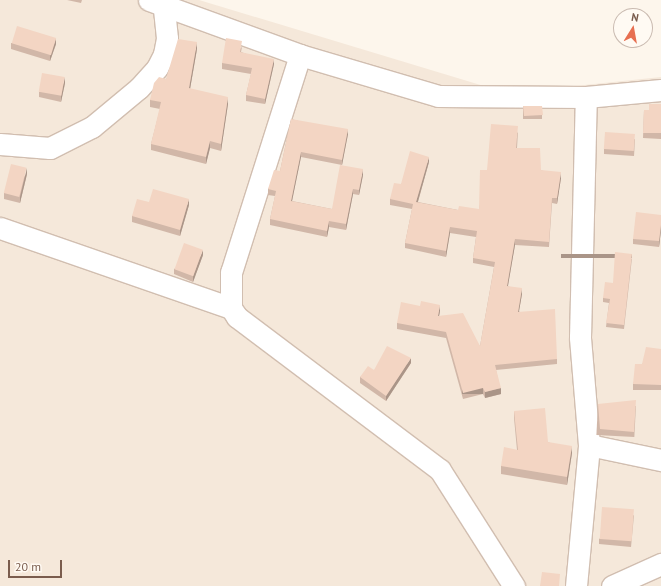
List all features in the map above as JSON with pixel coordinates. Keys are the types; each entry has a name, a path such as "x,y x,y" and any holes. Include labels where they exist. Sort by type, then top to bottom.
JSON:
{"street":[{"path":"157,3 300,54 438,96 586,97 661,90"},
{"path":"0,144 50,148 92,127 139,88 157,68 164,54 167,38 157,3"},
{"path":"300,54 231,272 231,308 237,317 440,470 514,586"},
{"path":"576,586 589,445 580,337 586,97"},
{"path":"0,228 231,308"},
{"path":"589,445 661,460"},
{"path":"612,586 661,564"}],"shaded area":[{"path":"0,0 199,0 507,93 661,77 661,586 0,586"}],"building":[{"path":"17,26 56,38 51,55 12,43"},
{"path":"226,38 242,41 240,52 274,59 265,99 246,95 252,68 222,63"},
{"path":"178,39 197,42 189,88 228,97 221,144 210,141 206,157 151,144 161,102 150,100 154,83 159,77 166,79"},
{"path":"42,73 65,77 61,96 39,92"},
{"path":"649,104 661,104 661,133 643,133 644,110 649,110"},
{"path":"523,106 542,106 543,115 524,116"},
{"path":"291,119 348,129 342,160 301,152 291,201 332,209 340,165 363,169 359,190 353,189 346,224 329,221 327,231 270,219 276,191 268,189 274,170 280,171"},
{"path":"491,124 518,126 516,148 540,148 541,170 561,172 557,198 552,198 549,242 515,239 507,286 522,288 518,312 555,309 557,359 495,365 501,388 485,392 483,388 463,393 446,332 397,323 401,302 420,306 421,301 440,305 438,316 463,313 480,346 495,262 473,258 477,231 450,227 446,251 405,243 413,204 390,199 394,183 401,184 410,151 429,157 416,202 458,210 459,206 479,209 480,170 487,170"},
{"path":"605,132 635,134 634,151 604,149"},
{"path":"11,164 27,168 19,197 4,193"},
{"path":"153,189 189,199 180,230 132,216 137,199 149,202"},
{"path":"636,212 661,215 659,241 633,239"},
{"path":"184,243 203,250 193,276 174,269"},
{"path":"615,252 632,254 624,325 606,323 610,299 603,298 605,282 613,283"},
{"path":"387,346 411,358 386,396 360,377 368,366 374,370"},
{"path":"646,347 661,349 661,385 633,384 635,364 642,364"},
{"path":"636,400 634,432 600,429 598,404"},
{"path":"545,408 548,442 572,446 567,477 501,466 504,447 518,450 514,411"},
{"path":"602,507 634,509 632,541 600,539"},
{"path":"542,572 560,574 559,586 540,586"}]}
